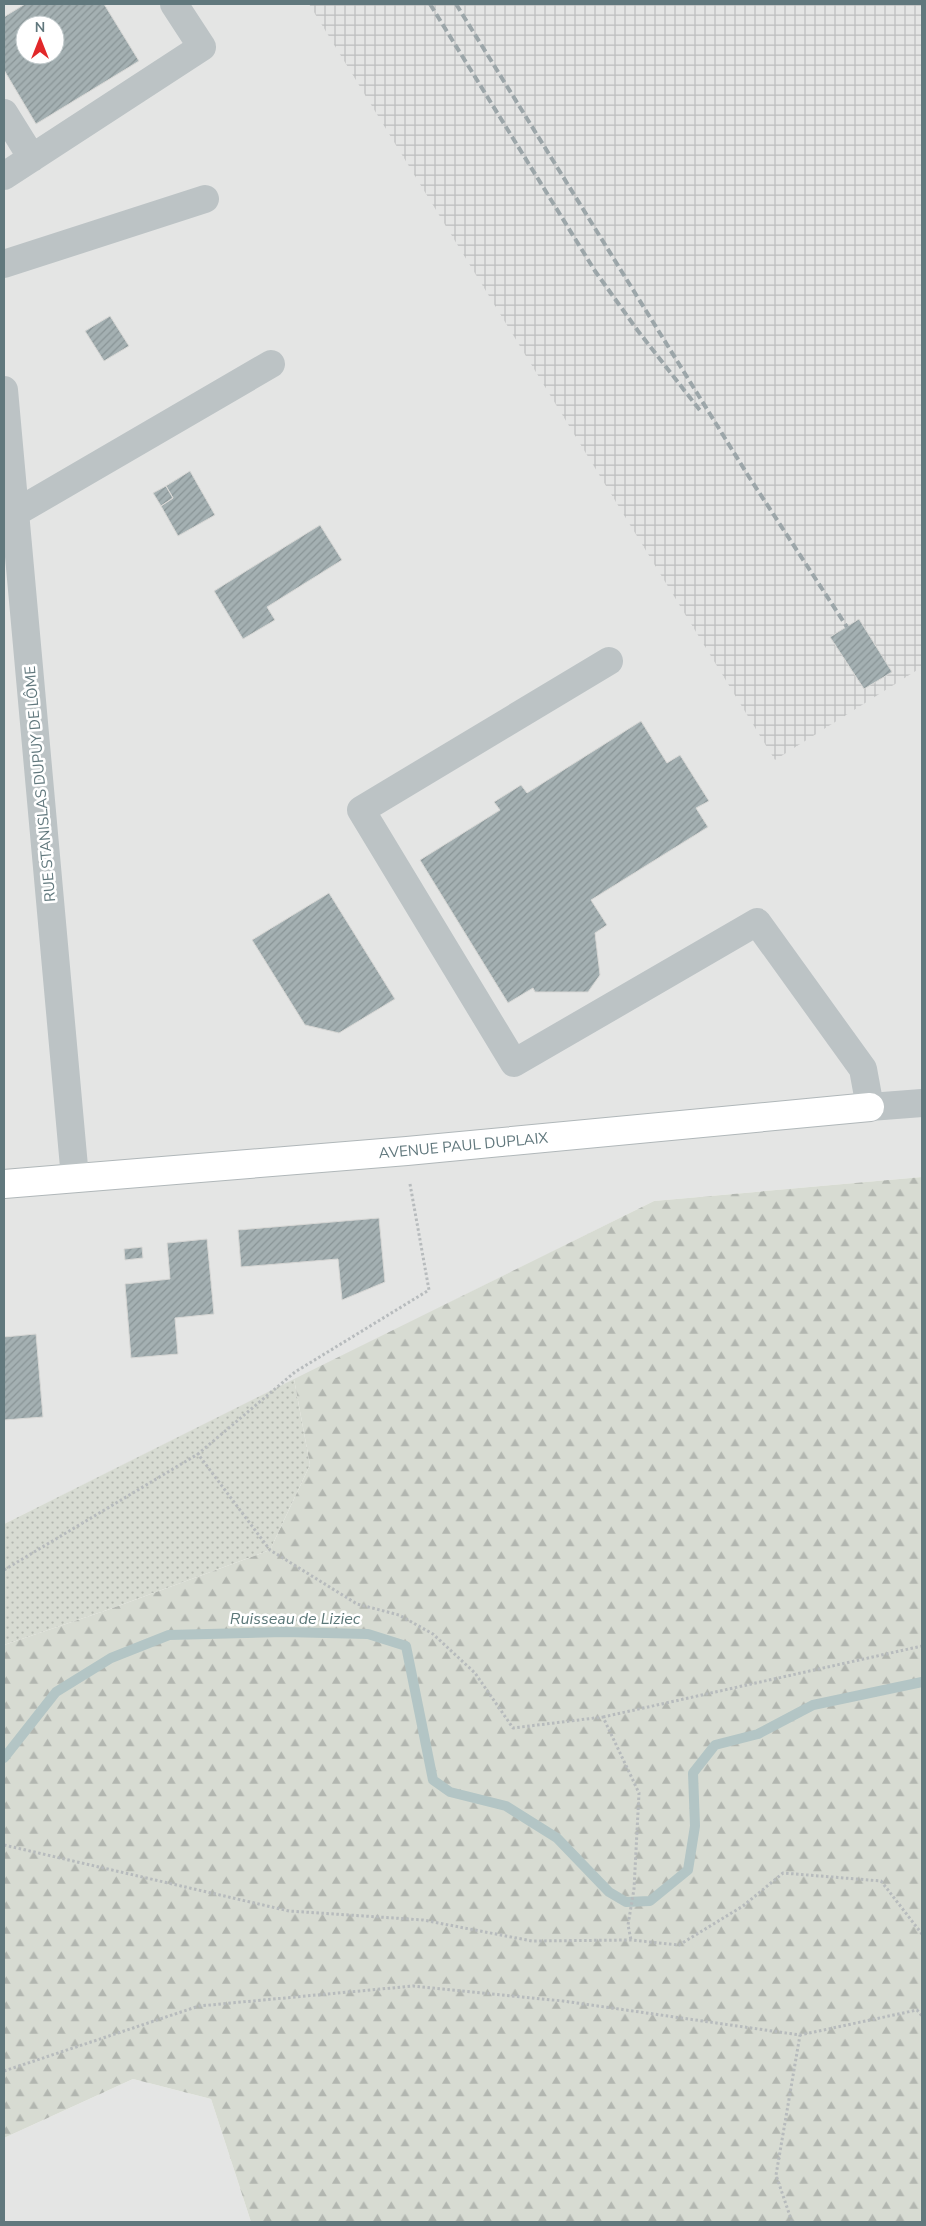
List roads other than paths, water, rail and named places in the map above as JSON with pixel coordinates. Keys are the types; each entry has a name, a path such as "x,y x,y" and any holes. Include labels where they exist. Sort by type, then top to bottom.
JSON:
{"main road":[{"name":"AVENUE PAUL DUPLAIX","path":"4,1184 407,1151 870,1107"}],"street":[{"path":"4,176 202,47 174,4"},
{"path":"4,113 32,158"},
{"path":"4,264 205,200"},
{"path":"15,513 271,364"},
{"name":"RUE STANISLAS DUPUY DE LÔME","path":"4,390 75,1178"},
{"path":"609,661 361,810 514,1063 756,922 863,1069 870,1107"},
{"name":"AVENUE PAUL DUPLAIX","path":"870,1107 922,1103"}],"waterway":[{"name":"Ruisseau de Liziec","path":"4,1758 56,1692 111,1658 169,1635 284,1632 368,1634 406,1646 433,1780 450,1792 506,1806 557,1838 609,1892 626,1902 650,1901 688,1870 695,1826 693,1773 715,1745 758,1734 813,1705 922,1682"}],"railway":[{"path":"430,4 595,271 638,331 702,413"},
{"path":"456,4 749,477 847,627"}]}
